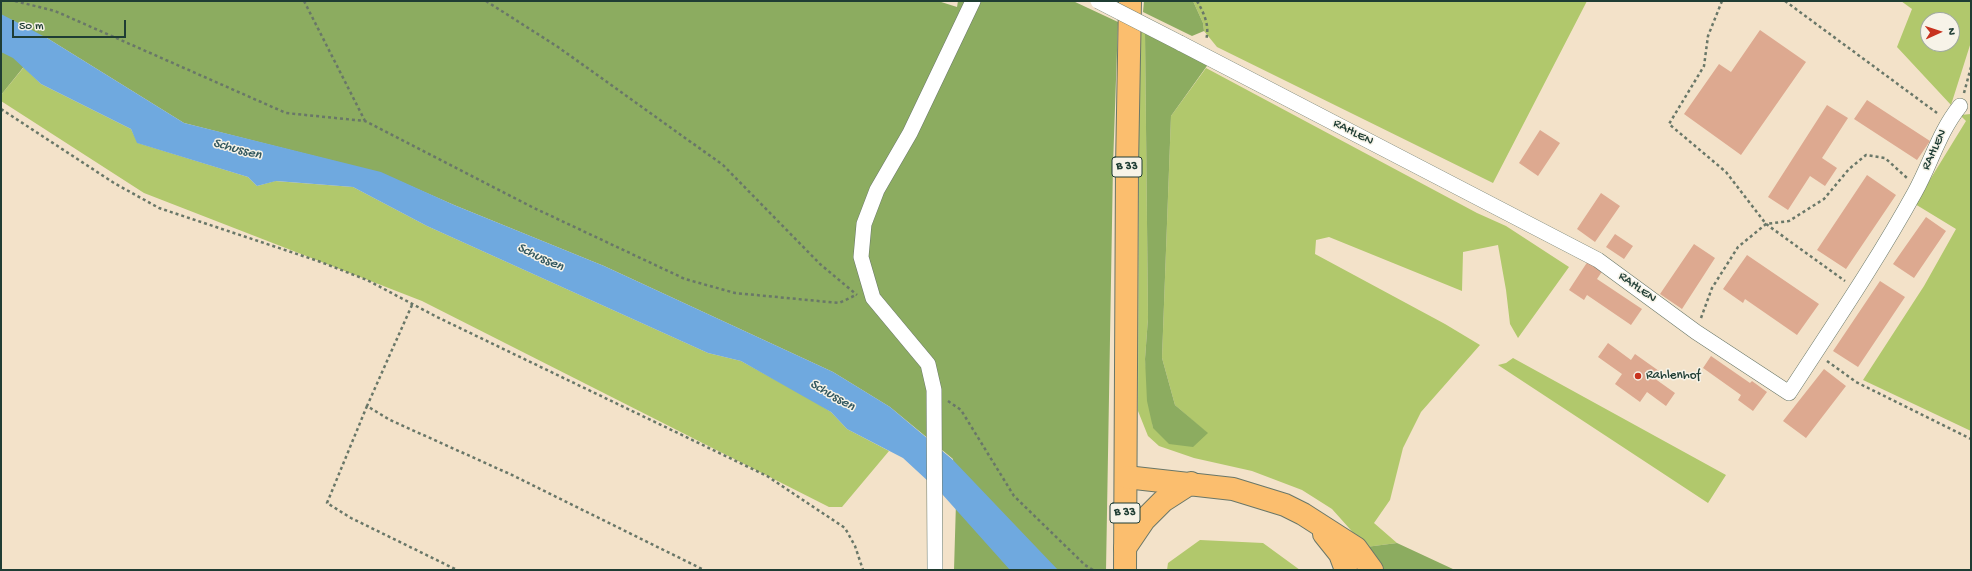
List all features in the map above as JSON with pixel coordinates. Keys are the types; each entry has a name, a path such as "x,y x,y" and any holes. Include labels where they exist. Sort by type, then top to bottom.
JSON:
{"main road":[{"name":"B 33","path":"1125,570 1126,167 1130,1"},
{"path":"1126,477 1191,483 1234,489 1292,508 1356,548 1372,570"},
{"path":"1125,548 1144,520 1163,502 1191,483"},
{"path":"1316,523 1340,554 1346,570"}],"street":[{"path":"935,570 935,397 928,364 873,298 861,257 864,224 877,190 910,133 973,1"},
{"name":"RAHLEN","path":"1098,1 1598,260 1696,332 1789,393 1857,290 1916,191 1948,122 1960,106"}],"path":[{"path":"15,1 55,11 286,113 365,121 532,207 685,279 735,293 839,303 856,295"},
{"path":"304,1 365,121"},
{"path":"486,1 558,47 723,165 820,264 856,295 873,298"},
{"path":"1197,1 1204,15 1208,32 1202,54"},
{"path":"1722,1 1708,36 1704,66 1669,124 1726,172 1766,224 1857,290"},
{"path":"1785,1 1925,103 1948,122"},
{"path":"1960,106 1971,67"},
{"path":"1,108 114,183 160,208 318,261 367,280 412,305 767,476 845,528 855,546 863,570"},
{"path":"1696,332 1712,288 1738,247 1766,224 1789,221 1824,199 1849,169 1866,155 1885,158 1903,174 1916,191"},
{"path":"412,305 367,406 327,503 351,518 457,570"},
{"path":"1816,352 1856,382 1971,440"},
{"path":"935,397 961,410 1014,496 1085,565 1093,570"},
{"path":"367,406 390,420 512,475 704,570"}],"green space":[{"path":"1,1 938,1 957,7 958,1 1073,1 1118,22 1113,165 1106,570 954,570 956,502 953,459 890,407 833,372 604,266 454,205 381,173 184,123 47,38 1,95"},
{"path":"1144,1 1193,1 1203,23 1204,31 1192,36 1143,12"},
{"path":"1193,1 1587,1 1493,183 1217,47 1204,31 1203,23"},
{"path":"1901,1 1971,1 1971,42 1951,105 1897,47 1912,9"},
{"path":"1139,31 1145,33 1148,318 1145,359 1153,428 1207,433 1175,405 1162,358 1171,116 1206,68 1477,213 1506,226 1569,267 1518,338 1510,324 1498,245 1463,252 1462,291 1329,237 1316,240 1315,254 1445,324 1480,345 1421,412 1403,448 1390,500 1374,523 1397,543 1366,547 1332,509 1302,490 1252,471 1194,458 1159,446 1148,436 1138,411"},
{"path":"1145,33 1209,63 1171,116 1162,358 1175,405 1208,433 1193,447 1169,444 1153,428 1147,401 1145,359 1148,318"},
{"path":"24,67 41,84 131,129 138,143 248,177 257,186 275,181 353,187 427,226 708,353 741,361 814,401 831,412 847,429 889,451 842,507 829,507 422,301 144,193 1,101 1,95"},
{"path":"1971,114 1971,431 1863,380 1924,286 1956,229 1915,204 1966,121 1960,115"},
{"path":"1513,358 1726,475 1708,503 1498,365 1506,363"},
{"path":"1200,540 1263,543 1300,570 1167,570 1168,563"},
{"path":"1397,543 1455,570 1372,570 1366,547"}],"water":[{"name":"Schussen","path":"1,14 47,38 184,123 381,172 454,205 604,266 833,372 890,407 953,460 1058,570 1010,570 942,494 903,458 847,429 831,412 741,361 708,353 427,226 353,187 276,181 257,186 248,177 137,143 131,129 41,84 13,58 1,52"}],"building":[{"path":"1760,30 1806,62 1741,155 1684,114 1719,64 1731,72"},
{"path":"1867,100 1930,141 1917,160 1854,119"},
{"path":"1827,105 1848,118 1822,158 1837,168 1825,186 1810,176 1788,210 1768,197"},
{"path":"1540,130 1560,143 1538,176 1519,163"},
{"path":"1867,175 1896,195 1846,269 1817,250"},
{"path":"1601,193 1620,206 1595,242 1577,229"},
{"path":"1926,217 1946,231 1914,278 1893,264"},
{"path":"1615,234 1633,246 1624,259 1606,247"},
{"path":"1694,244 1715,258 1682,309 1660,294"},
{"path":"1747,255 1819,304 1797,335 1745,299 1743,303 1723,289"},
{"path":"1588,261 1603,270 1597,279 1642,309 1631,325 1587,295 1584,300 1569,290"},
{"path":"1880,281 1905,297 1858,367 1833,351"},
{"name":"Rahlenhof","path":"1608,343 1631,360 1635,354 1659,371 1654,378 1675,393 1666,406 1647,392 1640,402 1615,384 1622,374 1598,357"},
{"path":"1711,356 1750,383 1752,381 1767,392 1753,411 1738,400 1741,395 1703,368"},
{"path":"1824,369 1846,386 1806,438 1783,421"}],"place":[{"name":"Rahlenhof","path":"1638,376"}]}
